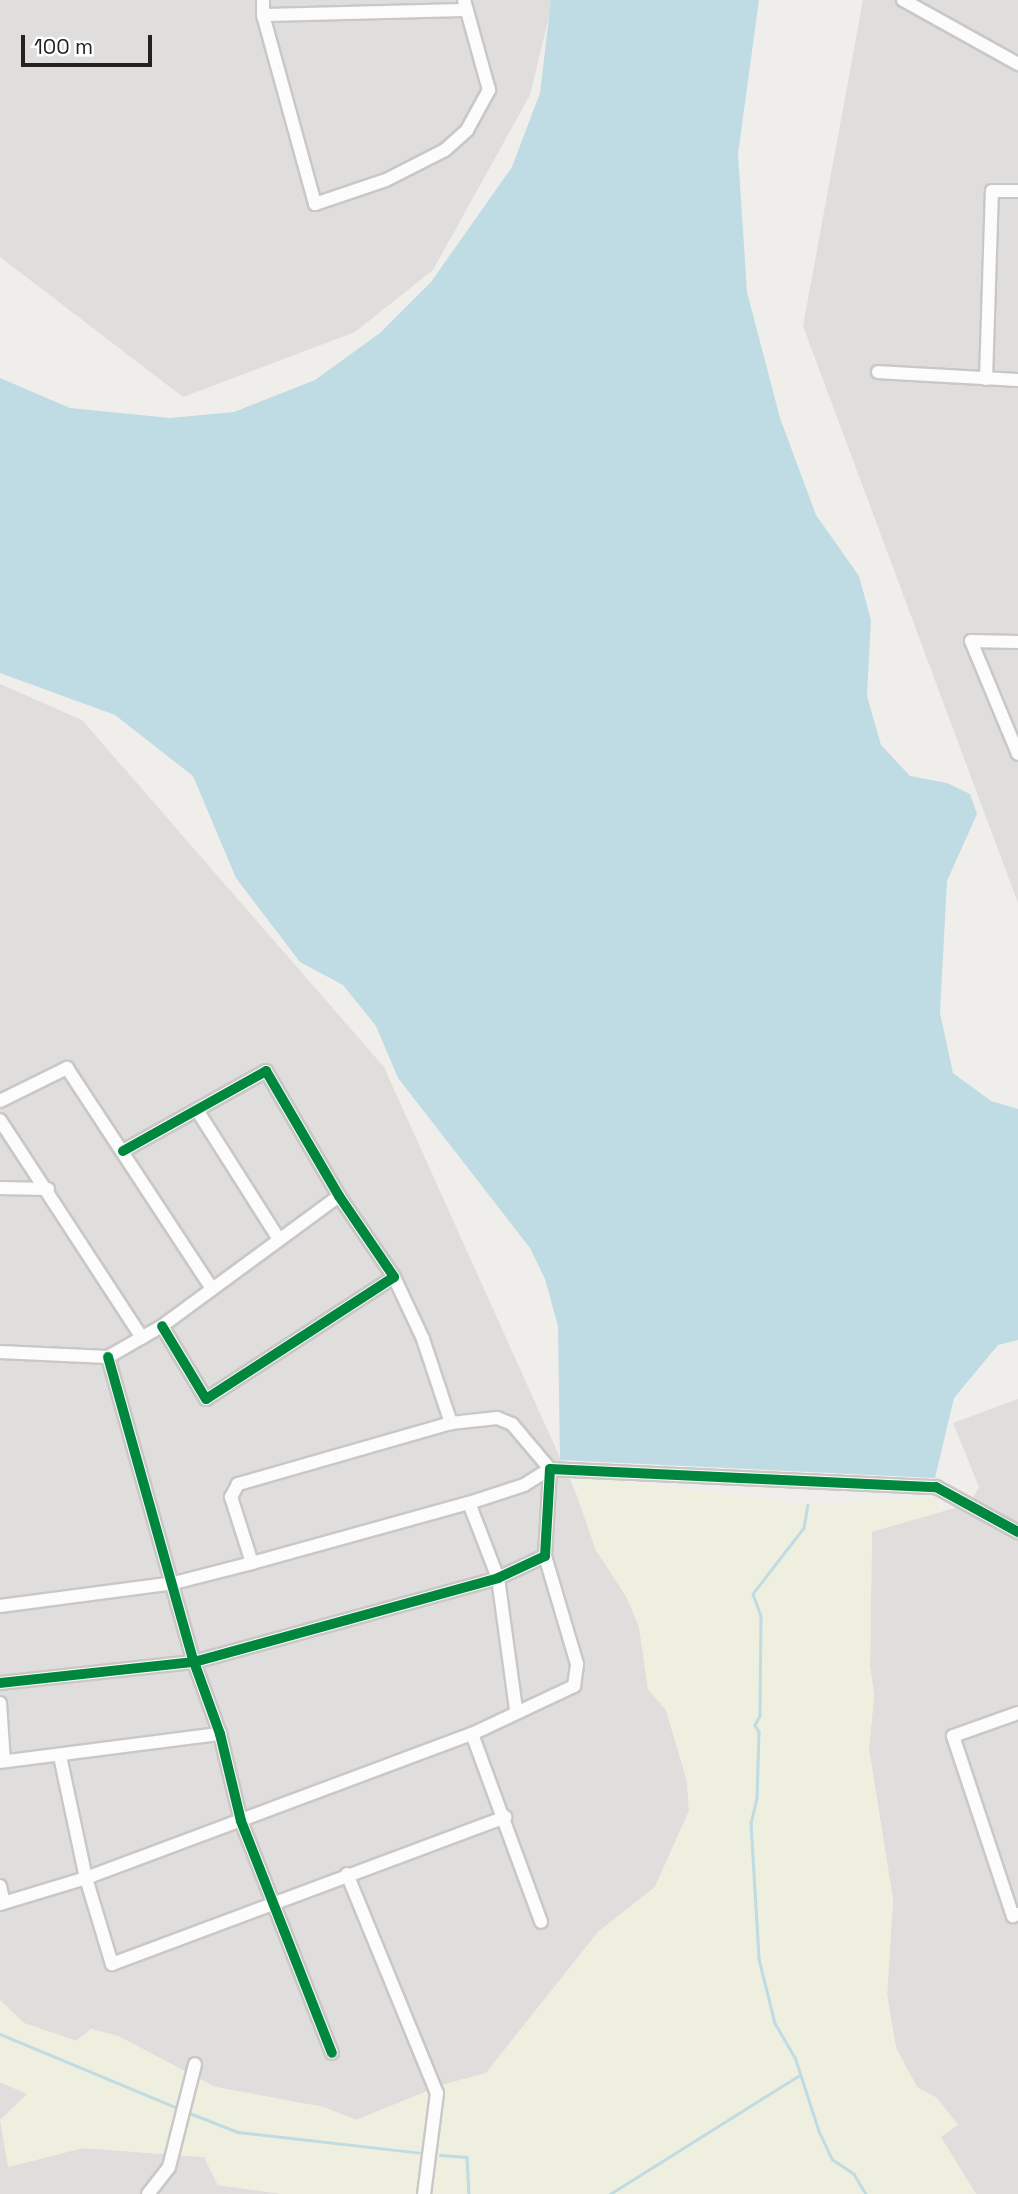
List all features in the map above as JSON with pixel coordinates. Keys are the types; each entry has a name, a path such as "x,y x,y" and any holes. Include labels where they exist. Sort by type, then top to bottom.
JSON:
{"street":[{"path":"263,0 263,15 315,204 386,180 445,150 467,131 489,90 466,5 263,15"},
{"path":"903,0 1018,64"},
{"path":"986,379 992,191 1018,191"},
{"path":"878,372 1018,380"},
{"path":"1018,642 971,641 1018,754"},
{"path":"0,1101 67,1068 212,1289"},
{"path":"123,1151 266,1072 339,1196 394,1277 423,1339 451,1423"},
{"path":"197,1110 279,1239"},
{"path":"0,1120 142,1338"},
{"path":"0,1188 47,1189"},
{"path":"0,1352 108,1357 162,1326 339,1196"},
{"path":"162,1326 205,1399 394,1277"},
{"path":"108,1357 174,1583 194,1662 220,1734 241,1821 332,2053"},
{"path":"0,1886 2,1904 86,1878 471,1734 516,1710 574,1686 577,1664 545,1556 550,1469 507,1420 451,1423 233,1487 231,1497 252,1563"},
{"path":"0,1606 174,1583 469,1503 524,1485 550,1469 936,1487 1018,1532"},
{"path":"469,1503 498,1578 516,1710"},
{"path":"0,1683 194,1662 498,1578 545,1556"},
{"path":"0,1703 2,1762 220,1734"},
{"path":"1018,1713 953,1736 1013,1916 1018,1914"},
{"path":"471,1734 505,1817 541,1922"},
{"path":"60,1756 86,1878 112,1964 271,1902 505,1817"},
{"path":"347,1874 437,2093 424,2194"},
{"path":"148,2194 169,2167 195,2064"}],"shaded area":[{"path":"0,0 553,0 530,95 433,270 355,332 183,397 0,257"},
{"path":"863,0 1018,0 1018,903 803,326"},
{"path":"0,684 82,720 384,1067 576,1493 596,1550 626,1596 639,1626 648,1689 666,1710 687,1781 689,1811 655,1887 598,1932 486,2073 442,2085 357,2120 323,2107 215,2087 118,2036 91,2029 77,2041 23,2023 0,2000"},
{"path":"1018,1399 1018,2194 976,2194 940,2137 958,2125 937,2098 917,2087 896,2048 887,1995 893,1900 869,1749 874,1695 870,1667 872,1531 969,1504 979,1487 953,1423"},
{"path":"0,2082 27,2094 9,2167 82,2148 204,2157 218,2185 282,2194 0,2194"}],"green space":[{"path":"582,1476 808,1505 936,1497 937,1513 872,1532 870,1667 874,1695 869,1749 893,1900 887,1995 896,2048 917,2087 937,2098 958,2125 941,2137 976,2194 282,2194 218,2185 204,2157 83,2148 8,2167 0,2120 27,2094 0,2082 0,2000 24,2023 76,2041 91,2029 118,2036 215,2087 323,2107 356,2120 442,2085 486,2073 598,1932 655,1887 689,1811 687,1781 666,1710 648,1689 639,1626 626,1596 596,1550 576,1493"}],"water":[{"path":"551,0 759,0 738,154 747,292 780,418 816,515 859,576 871,620 867,696 881,745 910,776 947,783 970,794 977,814 947,881 940,1013 953,1073 991,1101 1018,1109 1018,1340 998,1345 954,1398 935,1478 560,1460 558,1326 545,1279 530,1248 398,1078 376,1026 343,985 300,962 236,878 193,776 115,715 0,673 0,378 70,408 170,418 234,412 315,380 380,333 431,282 512,167 540,93"}],"waterway":[{"path":"808,1505 804,1528 753,1594 761,1616 760,1716 755,1725 759,1732 757,1798 751,1823 759,1959 775,2023 795,2057 819,2131 832,2159 854,2174 866,2194"},
{"path":"0,2034 178,2108"},
{"path":"610,2194 800,2075"},
{"path":"187,2112 238,2132 421,2153"},
{"path":"440,2155 467,2157 469,2194"}],"cycle path":[{"path":"123,1151 266,1071 339,1196 394,1277 206,1399 162,1326"},
{"path":"108,1357 194,1662 220,1734 241,1821 332,2053"},
{"path":"0,1683 194,1662 498,1578 545,1556 550,1469 936,1487 1018,1532"}]}
